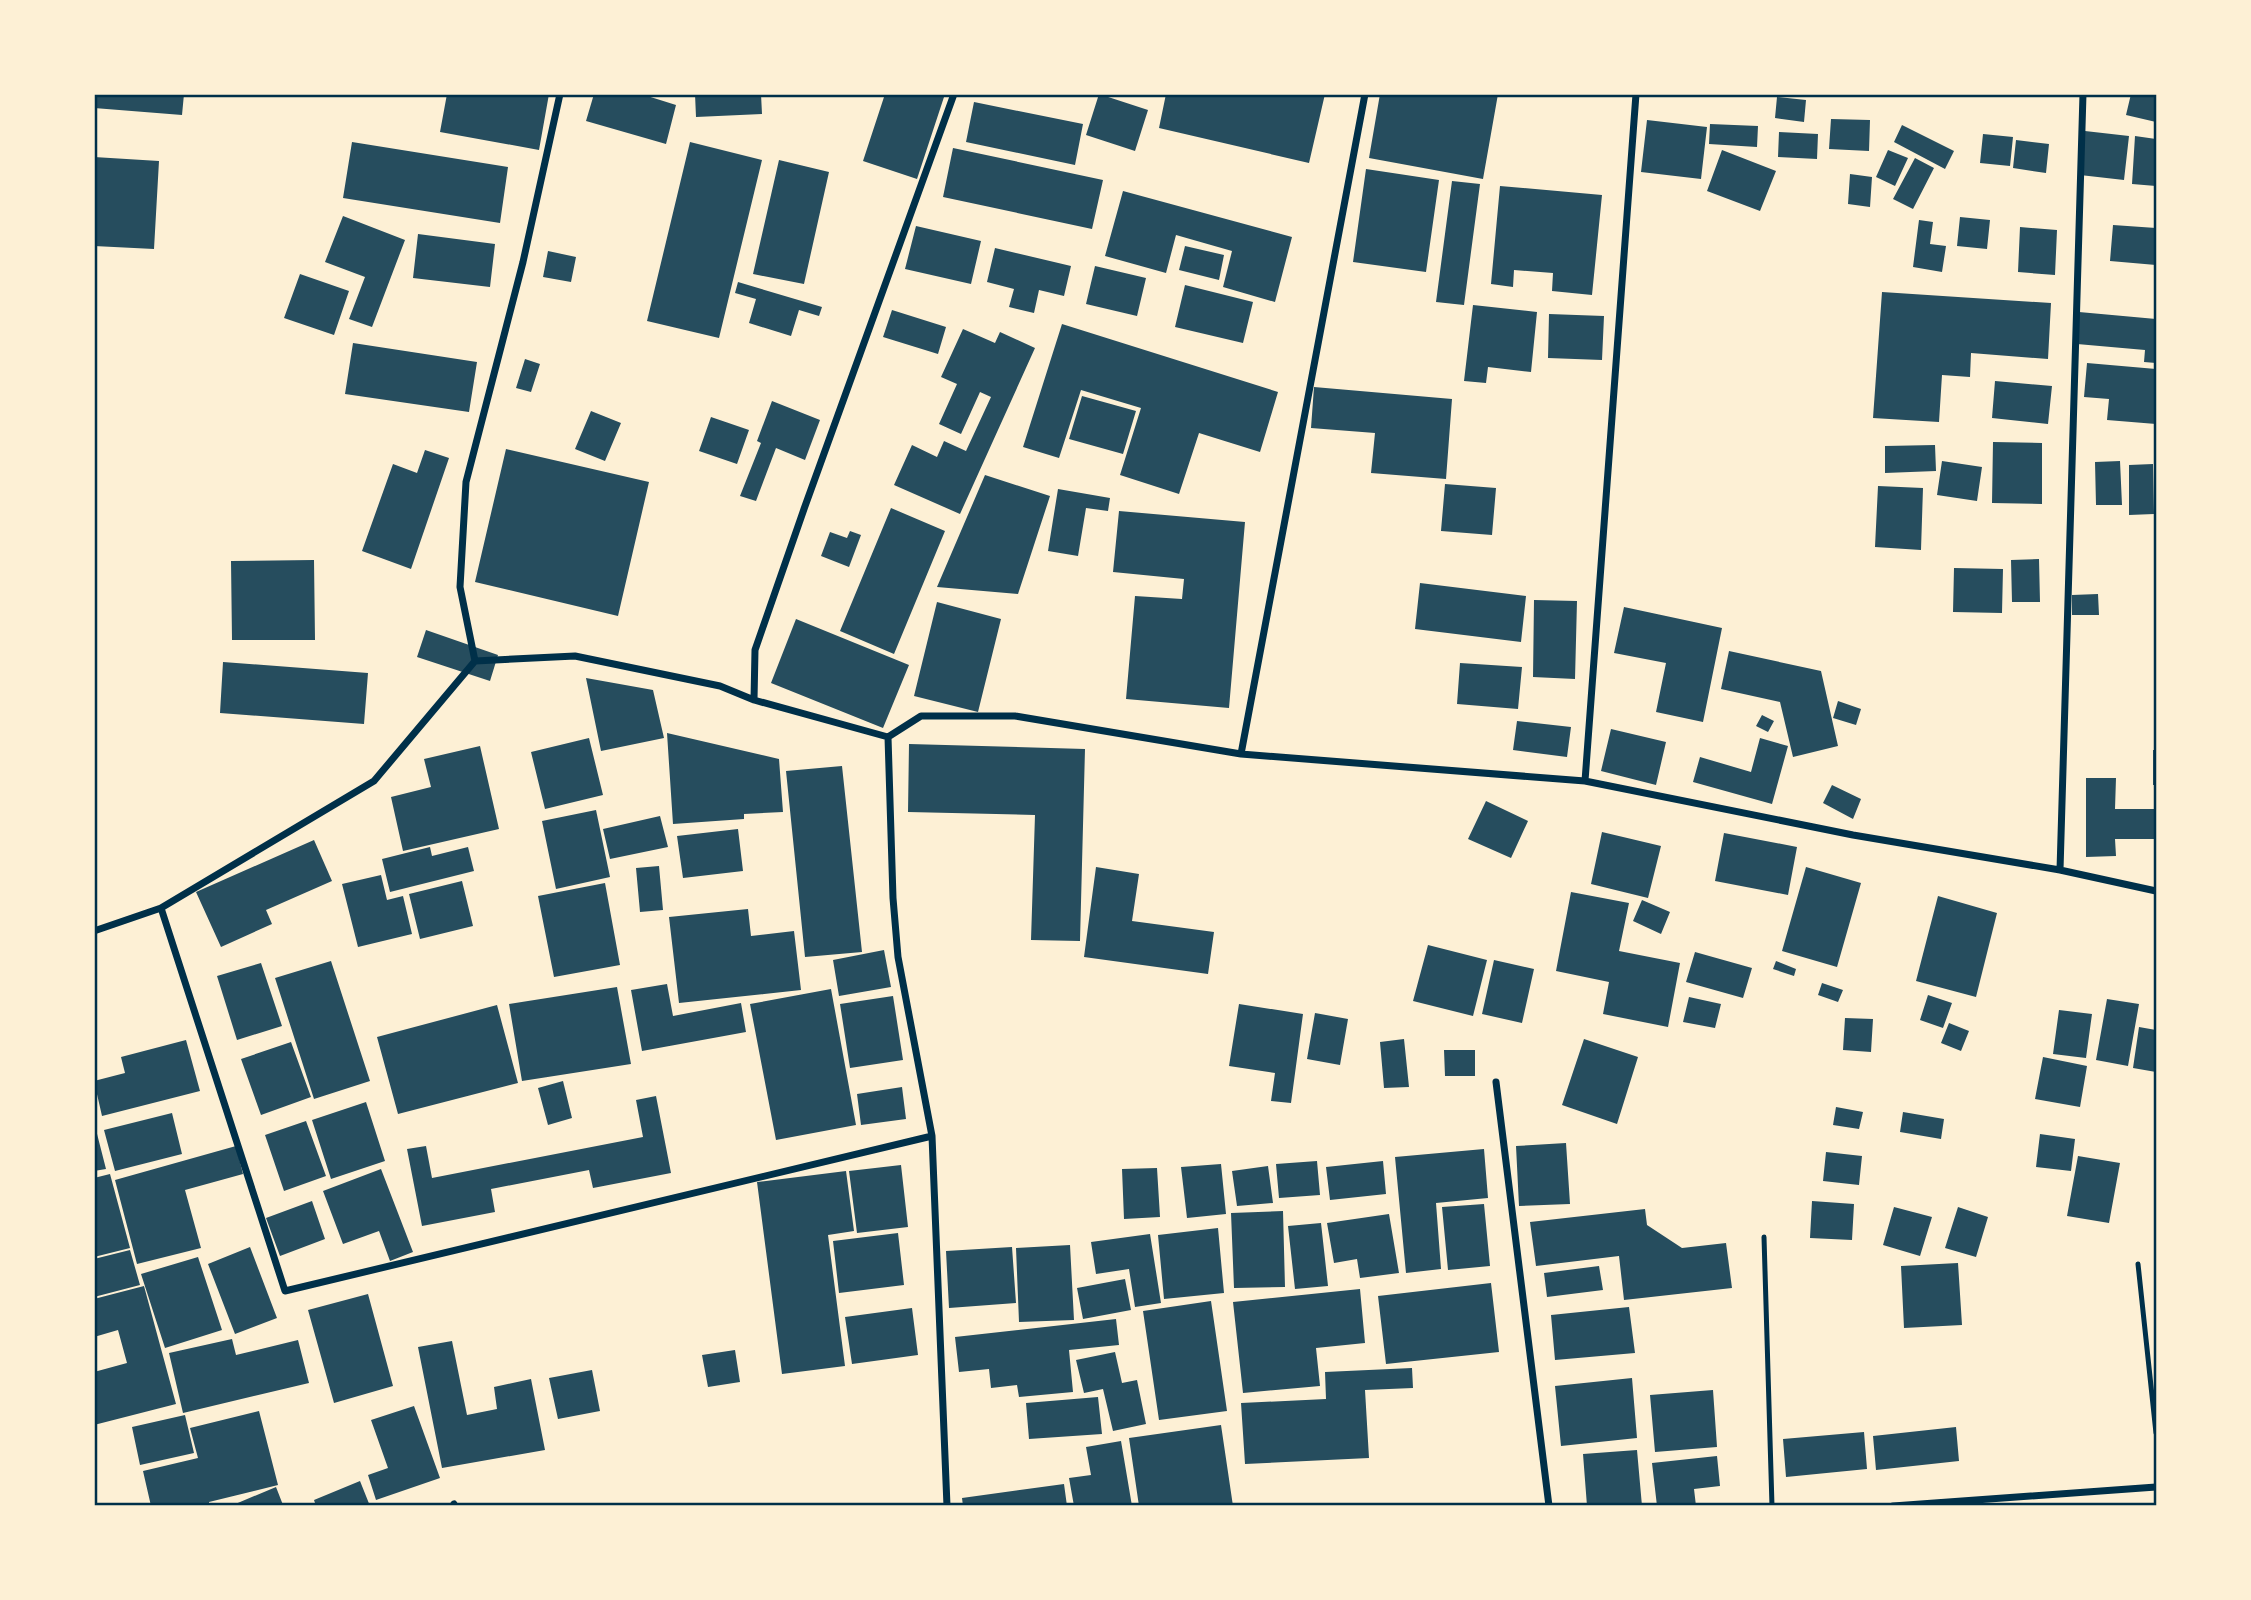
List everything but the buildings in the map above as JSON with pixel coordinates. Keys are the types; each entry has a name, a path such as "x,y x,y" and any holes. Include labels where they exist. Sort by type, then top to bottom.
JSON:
{"street":[{"path":"475,661 460,587 466,482 523,262 560,94"},
{"path":"754,700 755,650 954,94"},
{"path":"1241,754 1365,94"},
{"path":"1585,780 1636,94"},
{"path":"2060,870 2083,94"},
{"path":"94,932 161,908 374,781 475,661 575,656 720,686 754,700 888,737 921,716 1015,716 1241,754 1585,780 1853,835 2060,870 2157,891"},
{"path":"888,737 893,898 898,957 932,1136 947,1506"},
{"path":"161,908 285,1291 932,1136"},
{"path":"1496,1082 1549,1506"},
{"path":"1893,1506 2157,1487"}],"lane":[{"path":"1764,1237 1772,1506"},
{"path":"2138,1264 2157,1433"}]}
